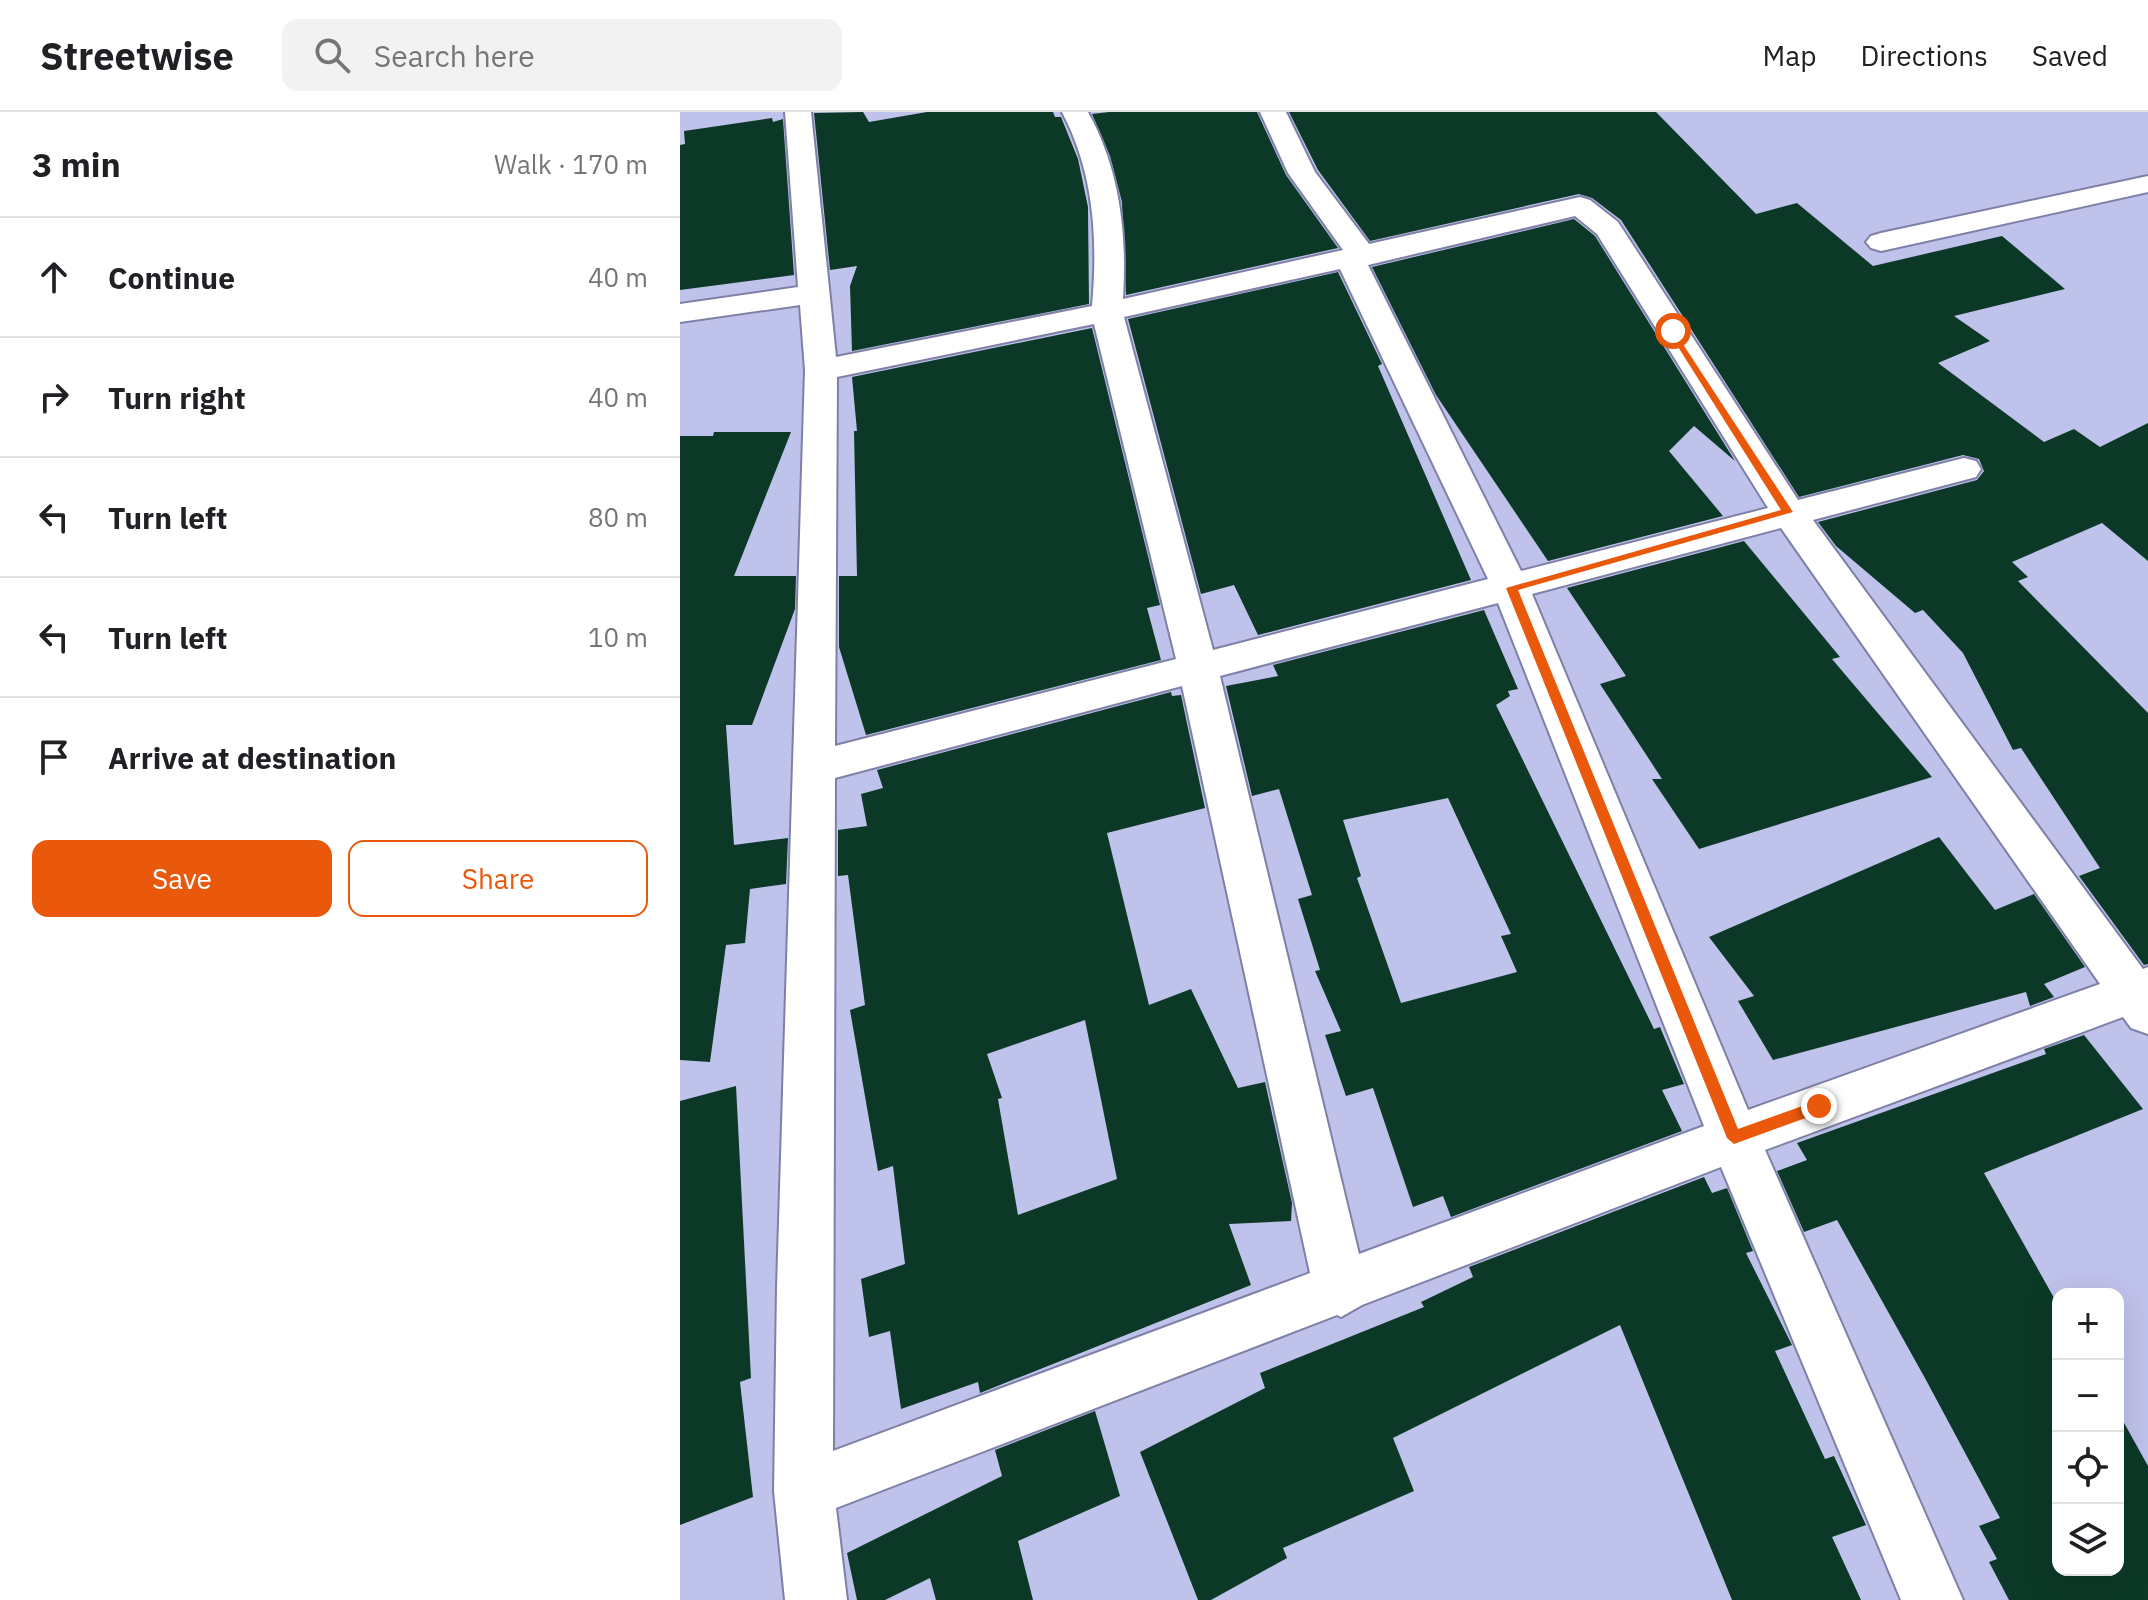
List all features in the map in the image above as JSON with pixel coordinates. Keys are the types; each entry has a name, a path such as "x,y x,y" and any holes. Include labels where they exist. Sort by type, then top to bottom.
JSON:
{"street":[{"path":"798,112 821,370 804,1287 804,1491 816,1600"},
{"path":"1075,112 1087,131 1103,180 1109,289 1107,312 1198,669 1341,1290"},
{"path":"1273,112 1302,173 1357,258 1511,588 1734,1138 1932,1600"},
{"path":"1881,242 2148,184"},
{"path":"804,1491 1341,1290 1734,1138 2143,997 1788,512 1608,228 1580,206 1357,258 821,370"},
{"path":"680,313 812,294"},
{"path":"816,767 1511,588 1788,512 1964,469"}],"building":[{"path":"863,112 869,122 927,112 1053,112 1055,117 1061,117 1078,159 1088,207 1089,304 852,351 850,286 857,266 830,270 814,113"},
{"path":"1257,112 1286,175 1338,248 1126,295 1122,202 1110,156 1092,114"},
{"path":"1289,112 1656,112 1756,214 1797,203 1873,266 2002,236 2065,289 1954,316 1990,341 1938,363 2044,442 2074,429 2100,447 2148,423 2148,561 2102,523 2012,562 2028,577 2018,581 2148,713 2148,964 2144,965 2079,876 2100,868 2021,748 2013,750 1963,653 1923,610 1915,613 1836,546 1818,522 1977,480 1984,471 1979,459 1963,455 1799,497 1621,220 1592,198 1579,194 1370,241 1318,170"},
{"path":"772,118 773,122 783,119 794,275 680,290 680,145 685,144 684,131"},
{"path":"1574,219 1595,236 1735,461 1694,426 1669,451 1723,516 1548,561 1436,395 1372,267"},
{"path":"1338,272 1382,364 1378,366 1471,580 1258,635 1234,585 1201,594 1128,319"},
{"path":"1092,328 1160,605 1147,608 1161,660 866,735 839,647 839,576 857,576 854,431 857,431 852,377"},
{"path":"714,432 791,432 734,576 796,576 795,609 752,725 726,725 734,845 788,838 786,884 750,889 745,943 726,945 710,1062 680,1060 680,436 713,436"},
{"path":"1744,541 1840,657 1832,659 1932,777 1699,849 1652,779 1662,779 1600,684 1626,676 1567,588"},
{"path":"1484,610 1518,689 1508,691 1510,696 1496,705 1654,1029 1660,1027 1684,1084 1662,1090 1682,1131 1451,1217 1443,1196 1413,1207 1373,1088 1346,1096 1325,1035 1341,1031 1315,971 1320,970 1298,899 1312,895 1279,789 1252,796 1226,686 1278,676 1273,665","holes":["1448,798 1511,934 1501,936 1517,972 1401,1003 1357,878 1361,876 1343,820"]},
{"path":"1171,692 1172,696 1181,695 1205,808 1107,833 1149,1005 1191,989 1238,1088 1265,1082 1292,1203 1291,1221 1229,1224 1251,1285 980,1393 978,1382 901,1409 890,1331 869,1337 861,1279 905,1264 893,1166 878,1171 850,1010 865,1005 848,875 838,876 838,830 867,826 861,794 883,788 877,770","holes":["1085,1020 1117,1179 1018,1215 998,1099 1002,1098 987,1054"]},
{"path":"1939,837 1995,910 2034,894 2085,967 2044,984 2054,997 2030,1006 2026,992 1773,1060 1738,1001 1754,996 1709,937"},
{"path":"2084,1035 2143,1109 1984,1173 2052,1294 2052,1576 2124,1576 2124,1423 2148,1466 2148,1600 2009,1600 1989,1562 1997,1559 1979,1526 2000,1518 1926,1380 1837,1220 1804,1232 1777,1171 1807,1160 1797,1143 2046,1054 2044,1049"},
{"path":"736,1086 751,1378 740,1382 753,1497 680,1525 680,1101"},
{"path":"1704,1177 1712,1193 1727,1188 1753,1251 1746,1253 1792,1345 1775,1351 1825,1459 1834,1456 1866,1525 1832,1537 1861,1600 1732,1600 1620,1325 1393,1438 1414,1491 1283,1548 1287,1558 1211,1600 1198,1600 1140,1452 1265,1388 1260,1373 1424,1307 1421,1302 1473,1277 1469,1267"},
{"path":"1095,1411 1120,1496 1018,1541 1033,1600 936,1600 930,1578 885,1600 857,1600 847,1553 1002,1476 995,1450"}],"route":[{"path":"1673,331 1788,512 1511,588 1734,1138 1819,1106"}]}
